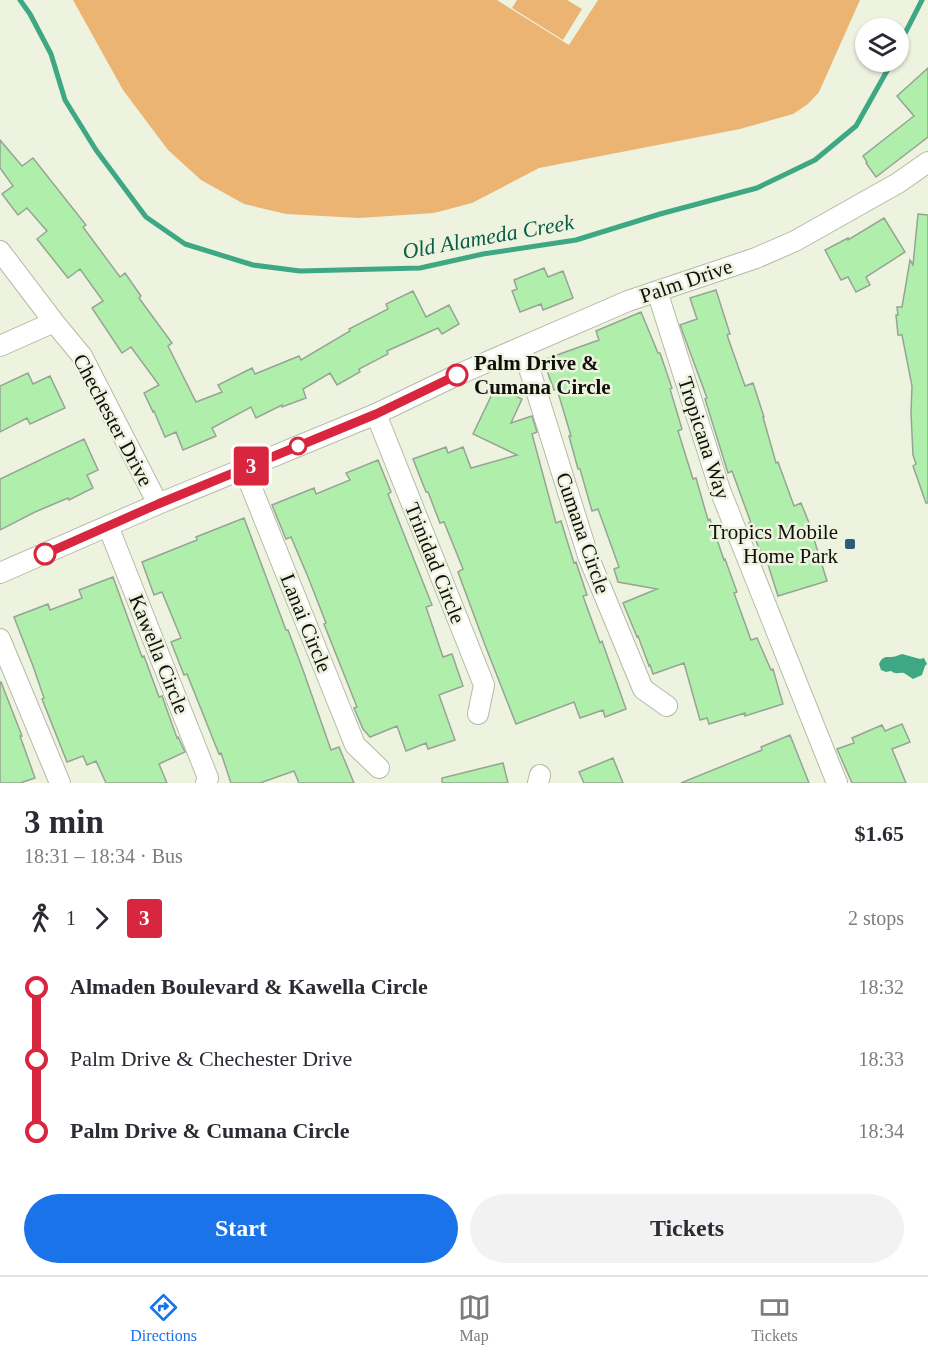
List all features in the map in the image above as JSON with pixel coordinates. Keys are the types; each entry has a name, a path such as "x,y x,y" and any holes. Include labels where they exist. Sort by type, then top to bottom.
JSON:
{"street":[{"name":"Palm Drive","path":"0,573 158,504 376,414 436,384 628,301 756,258 795,241 898,183 928,162"},
{"name":"Chechester Drive","path":"0,251 82,356 158,504"},
{"name":"Tropicana Way","path":"657,291 720,490 837,783"},
{"path":"0,346 54,322"},
{"name":"Cumana Circle","path":"521,348 588,556 643,689 667,706"},
{"name":"Trinidad Circle","path":"376,414 484,685 478,714"},
{"name":"Lanai Circle","path":"244,469 355,745 379,768"},
{"name":"Kawella Circle","path":"108,526 208,778 206,783"},
{"path":"0,639 60,783"}],"shaded area":[{"path":"73,0 497,0 569,45 598,0 860,0 819,92 808,104 793,114 740,129 539,168 472,203 434,213 359,218 286,214 244,204 201,180 168,150 123,90"},
{"path":"517,0 567,0 582,9 563,40 512,8"},
{"path":"902,654 924,658 927,664 922,675 913,679 904,673 881,670 879,664 882,659"}],"building":[{"path":"928,68 928,137 876,177 863,156 914,116 897,96"},
{"path":"0,140 22,166 33,158 86,225 83,227 120,277 125,273 141,296 139,298 172,343 168,346 196,402 222,392 218,385 252,368 255,374 299,356 301,360 350,331 349,329 388,309 386,304 413,291 426,317 449,305 459,324 442,334 438,328 387,351 388,354 359,369 360,372 337,385 330,373 303,389 306,398 282,407 282,405 256,418 251,407 212,428 216,436 183,450 176,432 165,437 144,393 159,385 131,347 122,353 92,308 103,301 80,269 68,278 37,239 47,231 27,208 18,215 2,194 13,186 0,168"},
{"path":"918,214 928,215 928,503 926,503 913,466 916,464 913,455 912,386 902,335 898,335 896,315 898,315 897,307 902,307 910,260 913,265"},
{"path":"884,218 905,252 866,277 870,285 856,292 848,277 841,280 825,250 848,238 848,240"},
{"path":"544,268 548,277 563,271 573,298 543,310 541,304 520,312 512,291 517,289 514,280"},
{"path":"716,290 730,334 727,335 745,386 753,383 776,463 778,462 794,506 801,503 814,535 827,581 778,596 765,555 762,556 749,523 751,523 732,471 728,473 705,399 707,398 680,325 697,319 690,298"},
{"path":"641,312 658,353 660,353 672,388 670,389 682,429 678,431 693,479 696,478 708,520 710,519 737,592 734,593 751,640 757,638 771,670 773,669 783,704 709,724 707,718 700,720 684,663 653,674 649,666 623,603 657,589 618,582 614,569 619,567 598,509 592,511 580,469 578,469 557,389 554,390 543,360 599,340 596,331"},
{"path":"28,373 33,384 50,376 65,408 30,424 27,418 0,432 0,386"},
{"path":"496,386 522,399 511,423 532,416 537,432 532,434 556,523 561,521 587,595 583,596 626,709 605,717 603,710 580,718 574,702 516,724 458,572 463,569 444,522 440,523 413,459 446,447 448,453 463,447 471,468 517,455 473,434"},
{"path":"84,439 98,470 87,475 93,488 69,500 68,498 35,512 0,530 0,479"},
{"path":"378,460 391,492 388,494 432,605 426,607 443,657 452,654 463,686 439,695 455,740 428,749 426,743 406,751 397,726 370,737 363,729 354,708 357,707 308,577 291,537 286,539 272,505 314,488 316,494 350,480 346,473"},
{"path":"244,518 303,670 331,750 339,747 354,783 299,783 294,771 260,783 231,783 221,753 219,754 187,674 184,675 171,642 181,638 162,592 154,595 142,562"},
{"path":"113,577 142,657 144,656 159,697 162,696 177,738 185,752 159,764 167,783 106,783 96,761 87,765 83,756 67,762 42,699 44,698 14,617 48,604 50,610 82,598 79,590"},
{"path":"0,682 22,736 20,736 35,778 20,783 0,783"},
{"path":"902,724 910,742 892,749 906,783 852,783 837,749 854,743 852,738 882,725 885,731"},
{"path":"790,735 809,783 681,783 762,750 761,747"},
{"path":"613,758 623,783 584,783 579,772"},
{"path":"503,763 508,783 442,783 442,778"}],"waterway":[{"name":"Old Alameda Creek","path":"20,0 51,54 65,100 96,150 146,217 185,244 253,265 300,271 420,268 483,254 576,240 757,188 815,160 856,126 886,72"},
{"name":"Old Alameda Creek","path":"909,25 922,0"}],"bus line":[{"name":"3","path":"45,554 158,504 376,414 457,375"}],"place":[{"name":"Palm Drive & Cumana Circle","path":"457,375"},
{"name":"Tropics Mobile Home Park","path":"850,544"}]}
